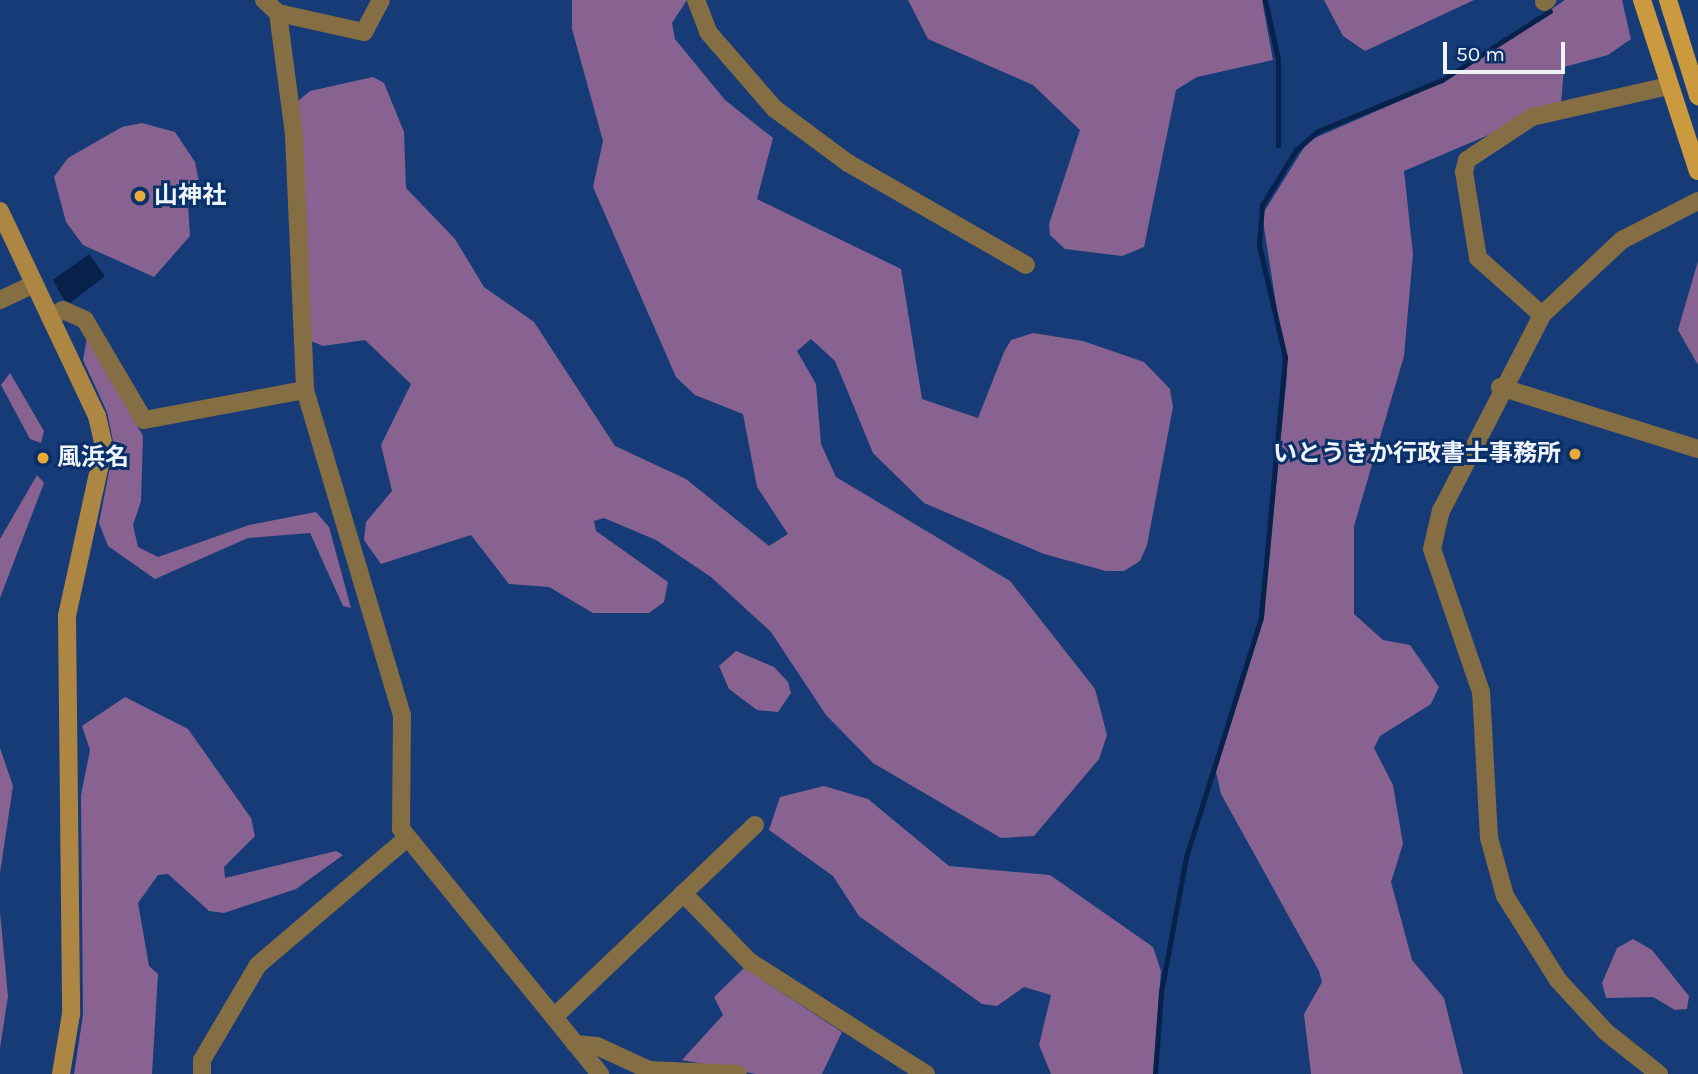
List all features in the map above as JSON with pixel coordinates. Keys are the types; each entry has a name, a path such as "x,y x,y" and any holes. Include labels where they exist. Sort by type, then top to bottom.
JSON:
{"main road":[{"path":"1642,0 1698,171"},
{"path":"1668,0 1697,89"}],"street":[{"path":"264,0 278,13 364,32 381,0"},
{"path":"696,0 708,32 775,109 841,159 1026,265"},
{"path":"278,13 294,135 305,390 402,715 405,770 398,819 407,838 600,1074"},
{"path":"1542,315 1478,258 1464,172 1467,160 1532,117 1668,86"},
{"path":"1660,1074 1606,1032 1558,980 1519,923 1494,868 1481,692 1432,549 1441,511 1500,387 1542,315 1622,240 1698,201"},
{"path":"0,211 97,416 104,446 66,616 71,1014 61,1074"},
{"path":"0,300 34,284"},
{"path":"50,317 62,310 85,320 144,420 305,390"},
{"path":"1500,387 1698,449"},
{"path":"554,1017 755,825"},
{"path":"202,1074 202,1060 258,965 407,838"},
{"path":"683,893 749,961 926,1074"},
{"path":"575,1044 597,1046 649,1070 738,1074"}],"shaded area":[{"path":"572,0 687,0 672,23 675,39 725,100 773,138 757,199 901,269 922,399 978,418 1011,340 1033,333 1083,341 1144,362 1170,389 1173,407 1147,545 1140,561 1124,571 1106,571 1044,554 924,503 873,453 835,361 811,339 797,351 816,384 821,444 836,477 1010,581 1095,689 1107,735 1099,759 1034,836 1001,838 873,763 826,715 771,632 711,577 656,540 604,518 594,521 596,531 668,582 664,602 649,613 593,613 549,587 509,584 471,535 381,564 364,540 366,522 392,491 381,445 411,384 365,340 323,346 311,341 298,101 310,91 373,77 384,83 404,132 406,188 455,239 484,287 534,322 615,446 686,479 769,546 788,534 757,487 743,414 695,395 676,377 593,187 603,141 572,29"},
{"path":"908,0 1262,0 1273,60 1197,77 1176,90 1144,247 1122,256 1065,249 1050,235 1049,224 1080,130 1033,85 928,39"},
{"path":"1324,0 1474,0 1365,51 1343,36"},
{"path":"1565,0 1622,0 1631,39 1608,55 1564,67 1561,104 1404,171 1413,254 1404,356 1354,526 1354,614 1383,640 1410,645 1439,687 1431,704 1380,736 1374,748 1393,785 1403,844 1391,882 1412,960 1444,998 1463,1074 1311,1074 1304,1014 1322,982 1319,971 1221,794 1216,772 1263,618 1287,373 1262,215 1308,141 1443,82"},
{"path":"142,123 175,132 195,162 199,182 188,204 190,236 154,277 83,245 66,222 54,177 68,158 122,127"},
{"path":"1698,261 1698,365 1678,330"},
{"path":"87,338 143,436 141,501 133,525 138,547 158,557 249,525 316,512 329,527 351,608 343,606 310,533 248,538 155,579 108,546 99,523 114,446 107,412 83,360"},
{"path":"10,373 44,431 41,443 30,439 1,385"},
{"path":"37,475 44,483 0,598 0,539"},
{"path":"736,651 774,667 788,682 791,693 778,712 757,710 729,689 719,666"},
{"path":"125,697 188,729 251,818 255,836 224,867 225,878 336,851 343,855 296,889 224,913 209,911 168,874 158,875 138,903 149,966 158,974 152,1074 74,1074 83,1015 81,795 90,750 82,726"},
{"path":"0,748 13,786 0,873"},
{"path":"824,786 868,799 949,866 1050,875 1153,947 1161,971 1153,1074 1051,1074 1039,1045 1051,995 1024,987 997,1006 982,1004 859,916 833,876 769,830 780,797"},
{"path":"0,912 8,996 0,1048"},
{"path":"1633,939 1652,950 1689,996 1687,1009 1675,1010 1653,997 1606,998 1602,983 1617,948"},
{"path":"744,968 842,1032 822,1074 756,1074 682,1060 723,1015 714,997"}],"water":[{"path":"89,254 105,276 70,303 64,300 53,280"}],"waterway":[{"path":"1265,0 1278,59 1278,145"},
{"path":"1155,1074 1161,992 1186,857 1261,617 1285,357 1259,245 1262,205 1296,150 1318,131 1442,80 1550,11"}],"place":[{"name":"山神社","path":"140,196"},
{"name":"いとうきか行政書士事務所","path":"1575,454"},
{"name":"風浜名","path":"43,458"}]}
